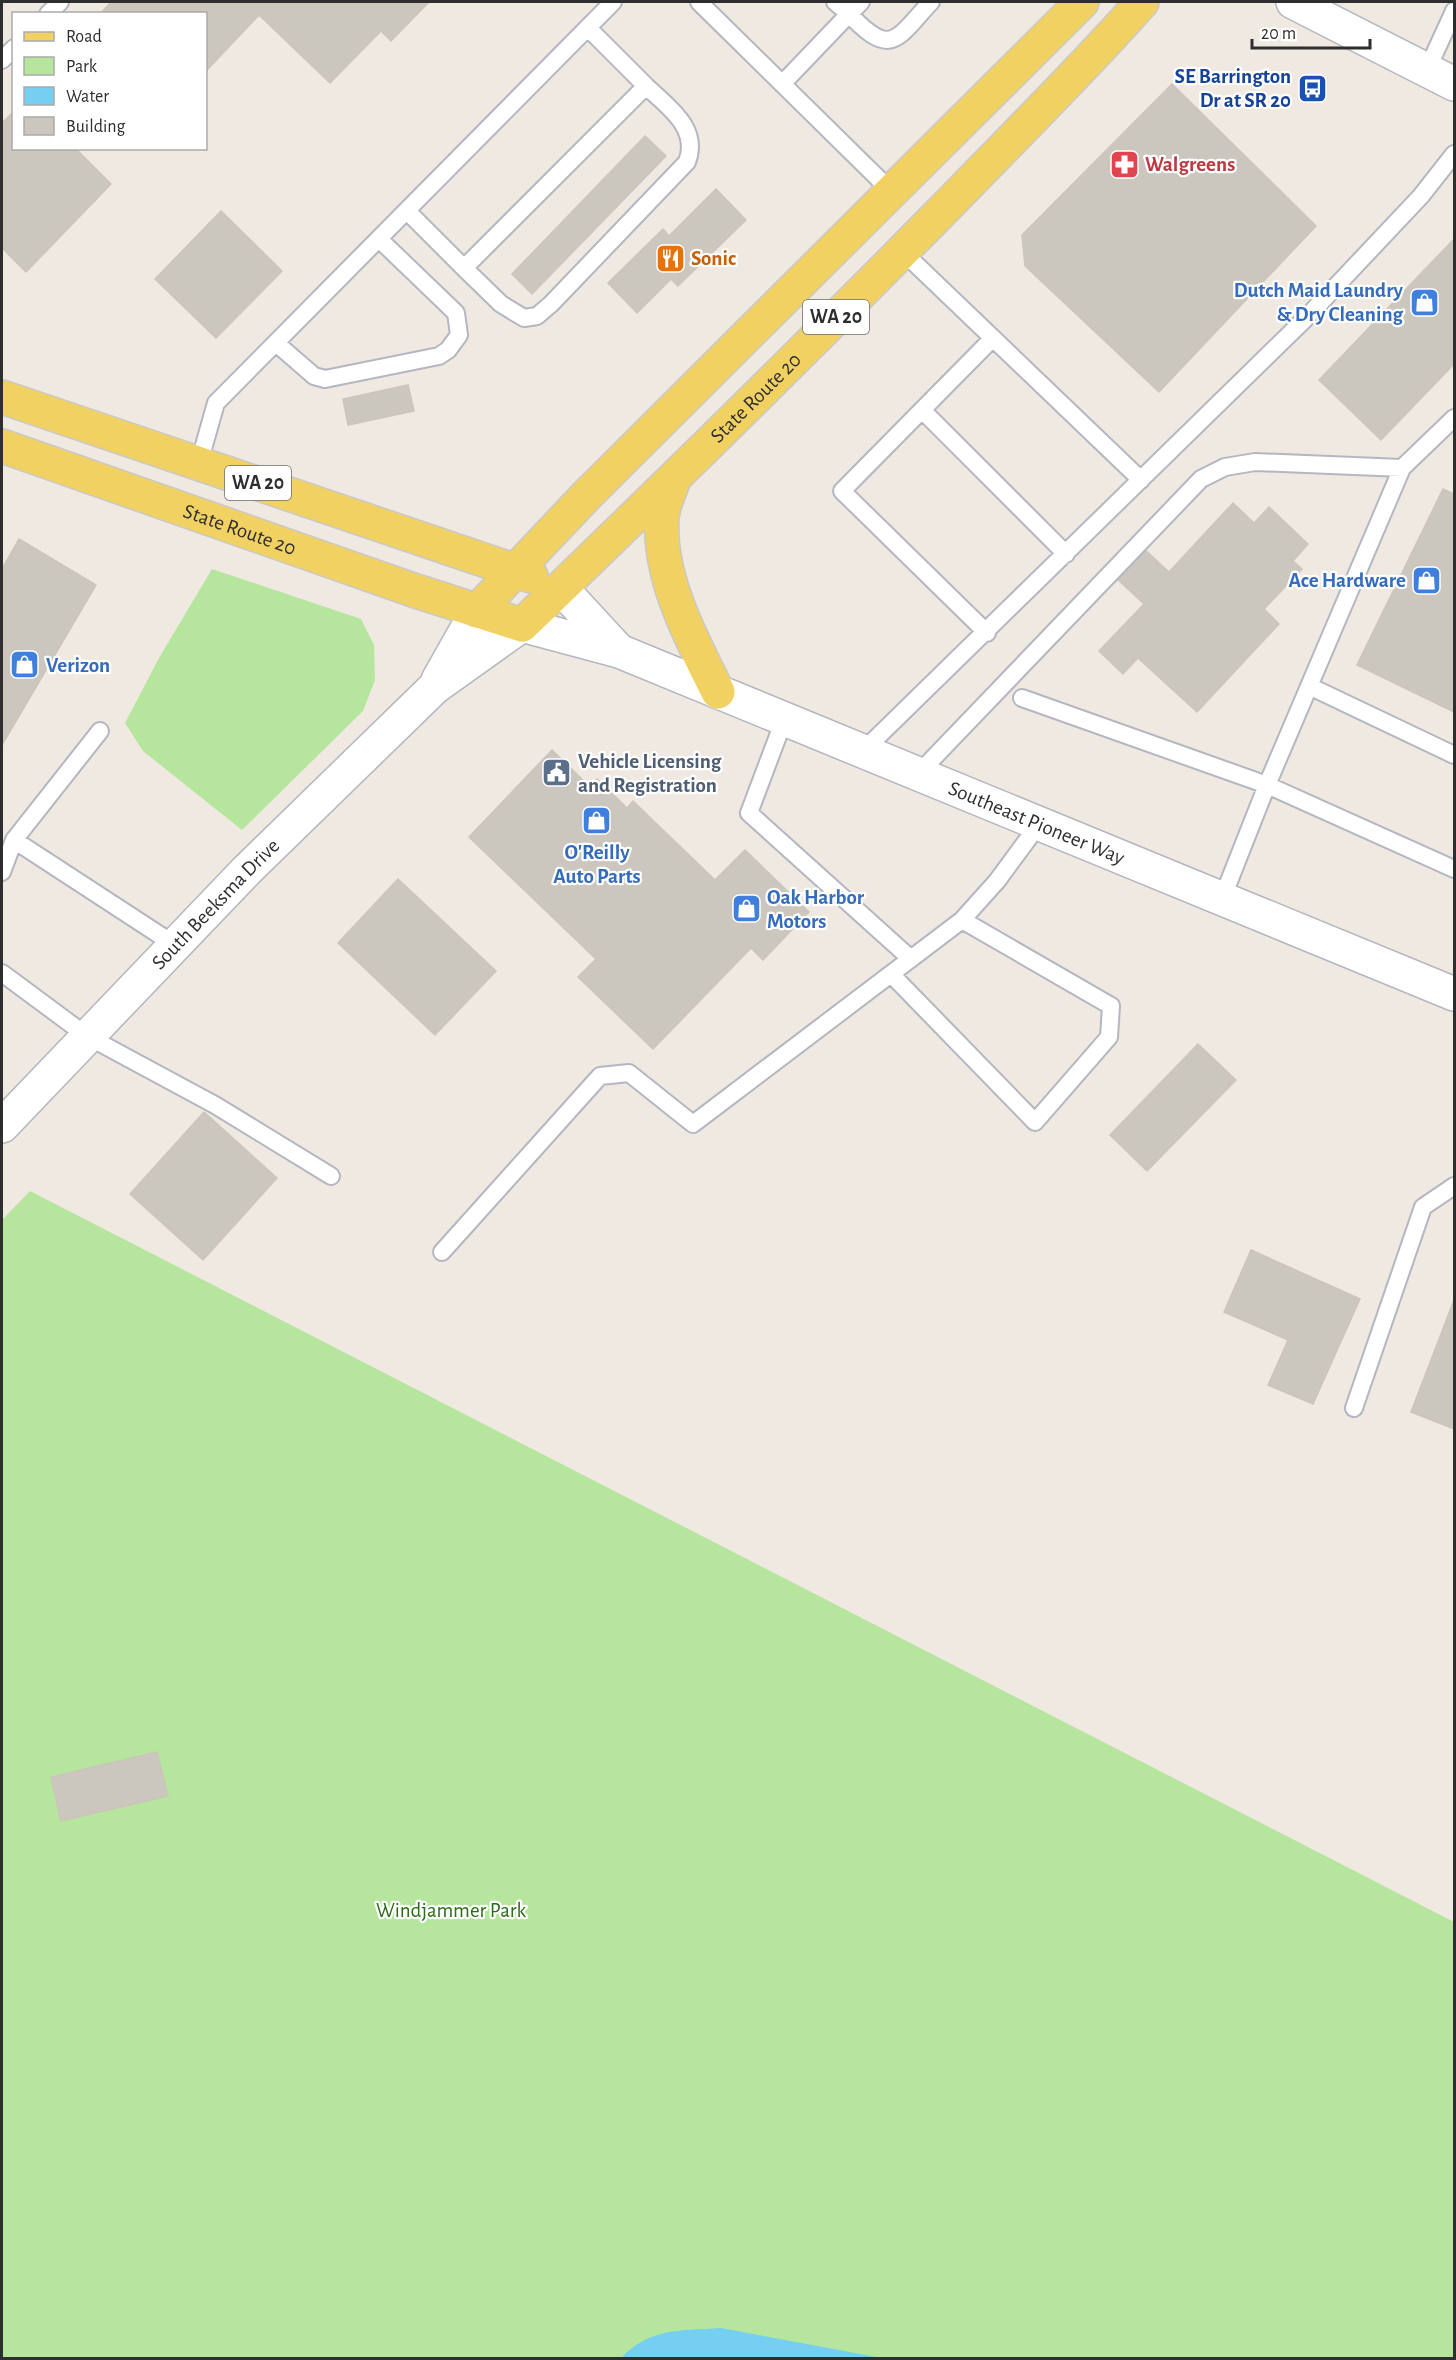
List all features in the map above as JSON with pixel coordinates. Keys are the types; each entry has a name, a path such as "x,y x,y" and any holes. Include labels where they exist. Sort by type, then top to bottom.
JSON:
{"main road":[{"name":"WA 20","path":"477,611 514,569 1082,2"},
{"name":"State Route 20","path":"2,446 522,625 674,479 902,251 1106,43 1142,2"},
{"path":"1293,2 1441,77"},
{"name":"WA 20","path":"2,397 514,569 561,588"},
{"path":"674,479 662,516 663,545 670,579 683,615 718,692"},
{"name":"Southeast Pioneer Way","path":"561,588 619,651"},
{"name":"South Beeksma Drive","path":"435,687 477,611"},
{"name":"South Beeksma Drive","path":"2,1126 247,870 435,687 522,625"},
{"name":"Southeast Pioneer Way","path":"522,625 619,651 1455,994"}],"lane":[{"path":"199,463 216,403 613,2"},
{"path":"699,2 891,191"},
{"path":"835,2 877,38 885,42 894,40 931,2"},
{"path":"782,84 861,2"},
{"path":"1441,77 1455,11"},
{"path":"407,210 501,304 524,318 537,316 551,304 687,162 692,150 691,137 680,119 588,28"},
{"path":"464,268 646,86"},
{"path":"862,752 987,633 1305,319 1421,196 1455,154"},
{"path":"276,343 314,376 325,379 439,356 448,350 459,334 456,313 379,239"},
{"path":"902,251 1141,480"},
{"path":"987,633 842,491 993,338"},
{"path":"922,410 1066,554"},
{"path":"1222,899 1267,785 1402,468 1455,418"},
{"path":"917,775 1201,479 1225,467 1255,462 1402,468"},
{"path":"1309,686 1455,755"},
{"path":"1022,698 1267,785 1455,868"},
{"path":"784,720 749,813 911,959"},
{"path":"2,872 14,840 100,731"},
{"path":"442,1252 600,1076 629,1073 693,1124 962,920 997,881 1039,824"},
{"path":"14,840 175,945"},
{"path":"891,974 1035,1122 1109,1037 1111,1006 962,920"},
{"path":"2,973 87,1036 215,1105 331,1176"},
{"path":"1354,1408 1423,1207 1455,1186"}],"green space":[{"path":"212,569 361,619 374,645 375,680 363,711 242,830 143,751 125,723 159,658"},
{"name":"Windjammer Park","path":"30,1191 1454,1922 1454,2358 2,2358 2,1220"}],"water":[{"path":"721,2328 882,2358 621,2358 644,2341 667,2332"}],"building":[{"path":"111,2 429,2 391,41 381,31 330,83 259,15 207,70 207,12 102,12"},
{"name":"Walgreens","path":"1172,84 1316,226 1159,392 1025,266 1022,235"},
{"path":"12,113 12,150 77,150 111,184 26,272 2,248 2,123"},
{"path":"645,136 666,156 532,294 512,274"},
{"name":"Sonic","path":"716,189 746,220 678,286 671,279 637,313 608,283 663,229 669,236"},
{"path":"221,211 282,271 216,338 155,279"},
{"name":"Dutch Maid Laundry & Dry Cleaning","path":"1454,239 1454,364 1381,440 1319,380"},
{"path":"408,385 414,411 348,425 343,399"},
{"name":"Ace Hardware","path":"1443,489 1454,494 1454,712 1357,665"},
{"path":"1233,503 1254,523 1269,507 1308,544 1293,561 1302,569 1264,609 1279,624 1197,712 1138,658 1123,674 1099,651 1144,604 1114,576 1142,547 1169,572"},
{"name":"Verizon","path":"19,539 96,585 2,745 2,569"},
{"path":"552,750 589,786 597,779 627,808 633,801 715,880 745,850 809,912 763,960 751,948 653,1049 578,977 596,959 469,837"},
{"path":"398,879 496,971 435,1035 338,943"},
{"path":"1198,1044 1236,1080 1147,1171 1110,1135"},
{"path":"204,1112 277,1178 203,1260 130,1194"},
{"path":"1251,1250 1360,1299 1313,1404 1268,1385 1288,1340 1224,1312"},
{"path":"1454,1300 1454,1429 1411,1412"},
{"path":"157,1752 168,1796 61,1821 51,1777"}],"place":[{"name":"SE Barrington Dr at SR 20","path":"1312,88"},
{"name":"Walgreens","path":"1124,164"},
{"name":"Sonic","path":"670,258"},
{"name":"Dutch Maid Laundry & Dry Cleaning","path":"1424,302"},
{"name":"Ace Hardware","path":"1427,580"},
{"name":"Verizon","path":"25,665"},
{"name":"Vehicle Licensing and Registration","path":"557,773"},
{"name":"O'Reilly Auto Parts","path":"597,821"},
{"name":"Oak Harbor Motors","path":"746,909"}]}
